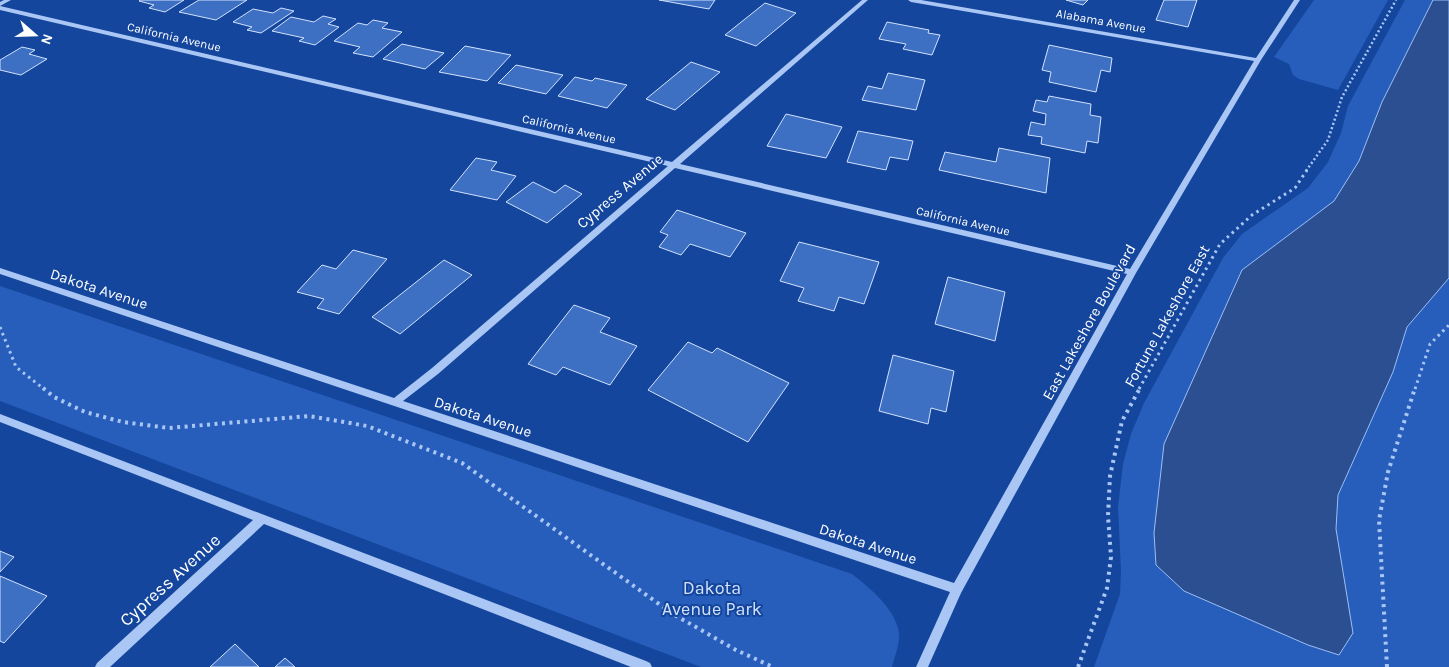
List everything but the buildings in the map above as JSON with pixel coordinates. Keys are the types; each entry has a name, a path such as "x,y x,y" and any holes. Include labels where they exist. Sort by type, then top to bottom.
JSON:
{"street":[{"path":"0,6 8,0"},
{"name":"Cypress Avenue","path":"394,403 434,371 865,0"},
{"name":"Alabama Avenue","path":"911,0 1258,60"},
{"name":"East Lakeshore Boulevard","path":"922,667 957,590 1132,272 1258,60 1297,0"},
{"name":"California Avenue","path":"0,6 1132,272"},
{"name":"Dakota Avenue","path":"0,271 957,590"},
{"path":"0,418 646,667"},
{"name":"Cypress Avenue","path":"101,667 262,519"}],"path":[{"name":"Fortune Lakeshore East","path":"1078,667 1107,588 1111,557 1108,516 1110,476 1122,421 1220,244 1252,215 1295,188 1328,140 1342,97 1396,0"},
{"path":"1387,667 1379,520 1386,481 1430,344 1449,325"},
{"path":"0,327 16,366 54,396 85,412 123,422 169,428 309,416 367,426 462,463 673,614 736,650 773,667"}],"green space":[{"path":"1314,0 1388,0 1338,90 1299,79 1293,75 1289,64 1274,57"},
{"path":"1405,0 1449,0 1449,667 1094,667 1120,594 1121,571 1118,507 1123,464 1131,434 1144,403 1223,258 1242,234 1308,188 1328,162 1341,133 1348,106"},
{"name":"Dakota Avenue Park","path":"0,286 852,574 883,602 890,611 899,630 898,647 892,667 701,667 0,401"}],"shaded area":[{"path":"1433,0 1449,0 1449,278 1407,327 1393,372 1338,495 1336,529 1353,633 1339,655 1308,645 1184,591 1156,565 1154,533 1164,444 1242,270 1334,201 1359,161 1382,102"}]}
